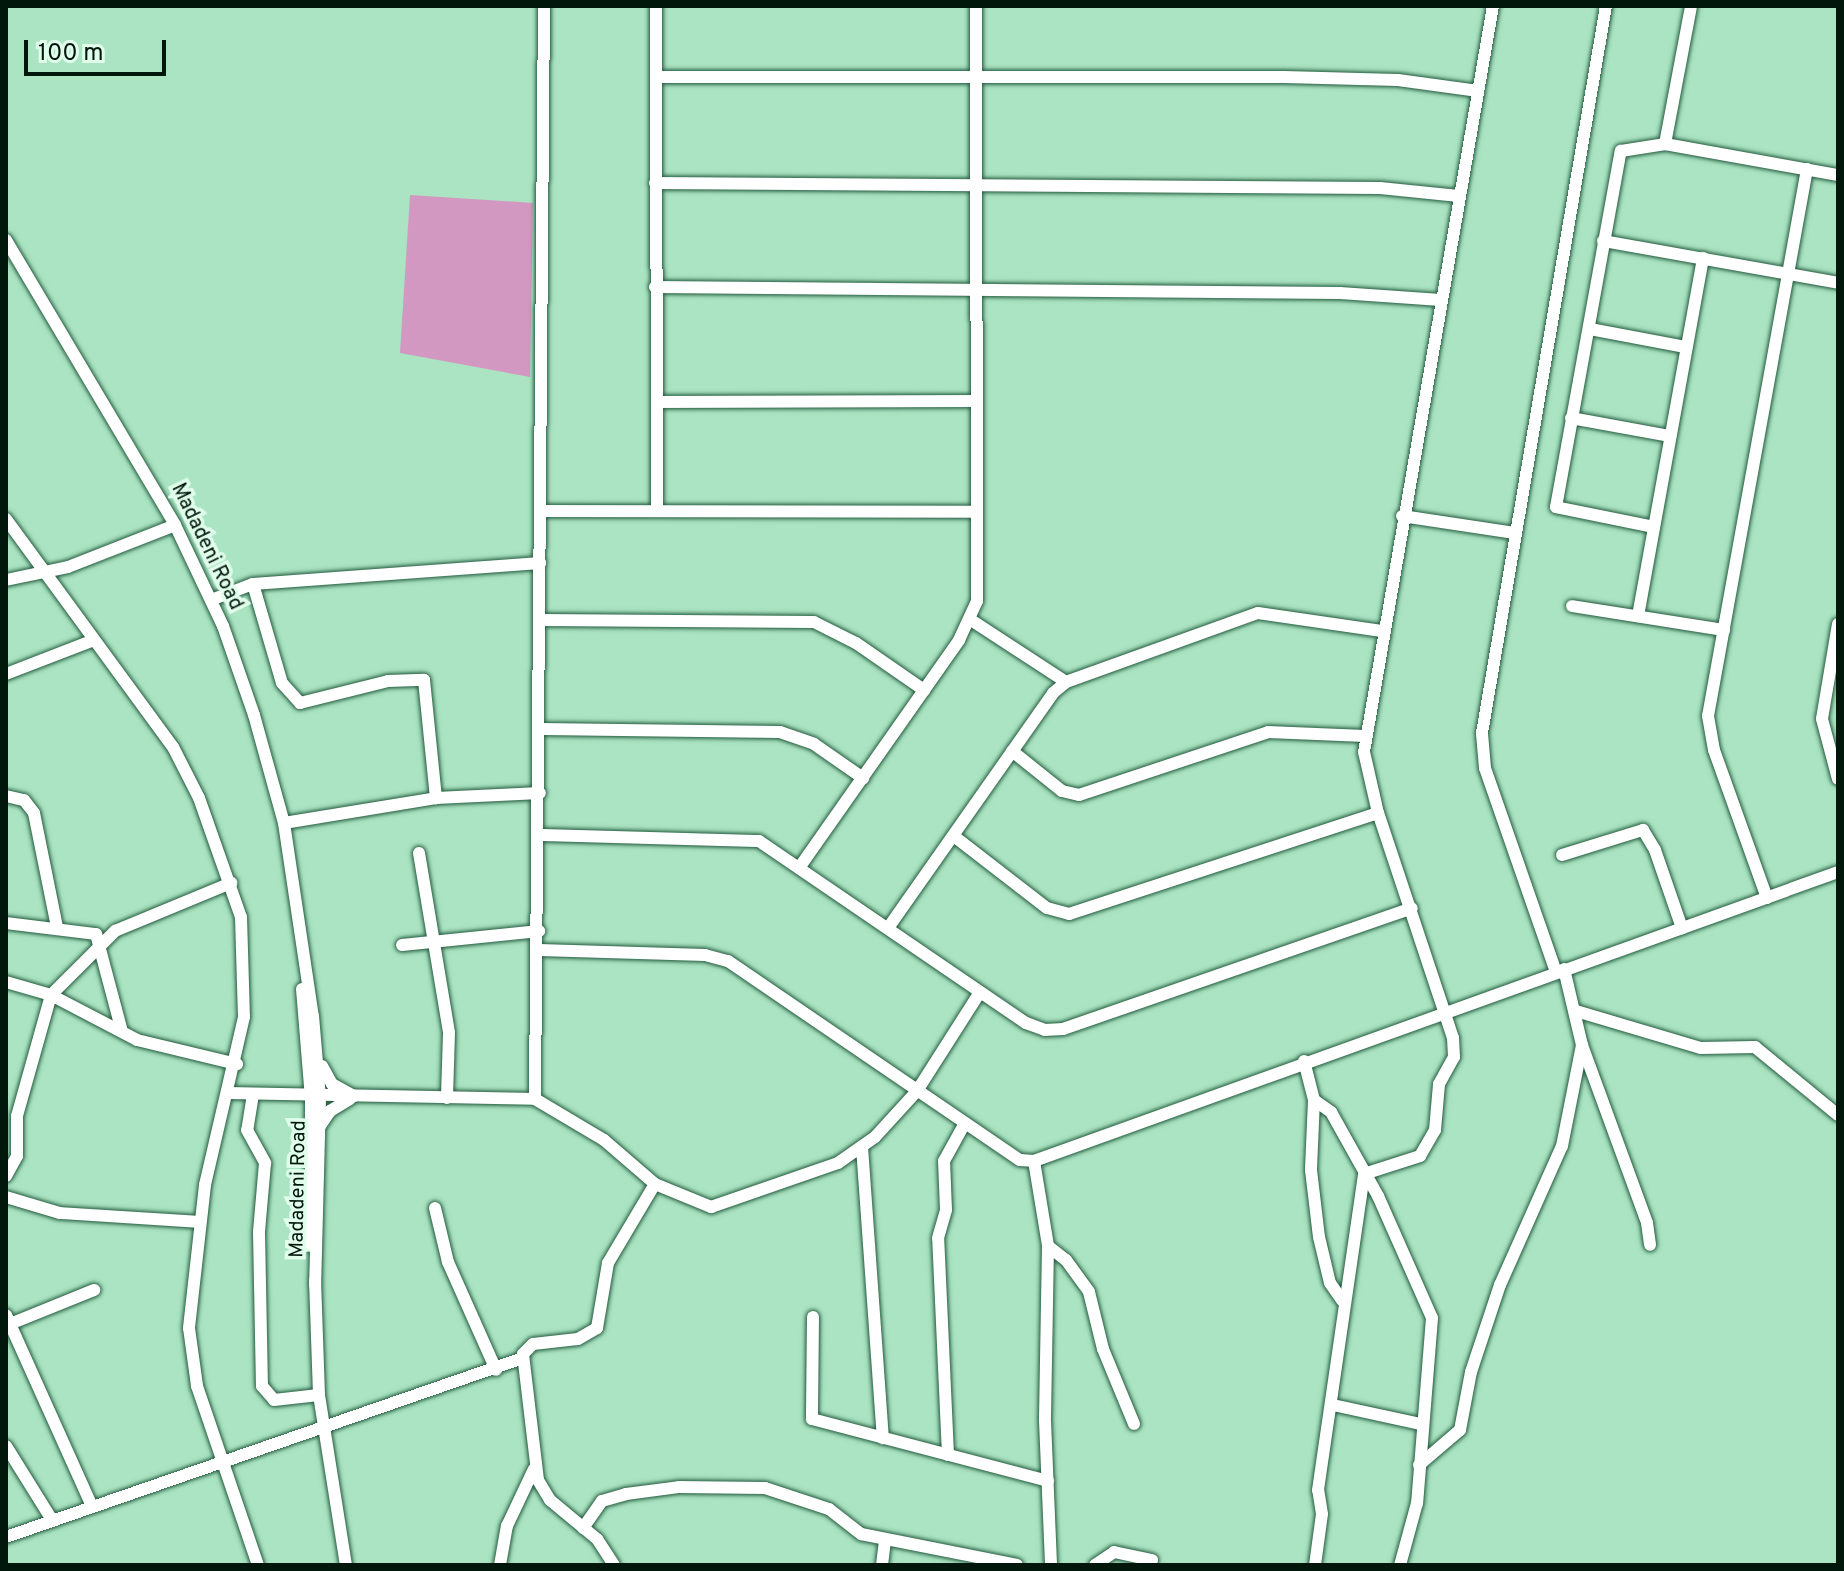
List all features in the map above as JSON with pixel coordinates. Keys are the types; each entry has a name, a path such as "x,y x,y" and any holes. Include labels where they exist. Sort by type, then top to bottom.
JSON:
{"street":[{"path":"535,1099 541,729 544,6"},
{"path":"656,6 657,511"},
{"path":"799,868 971,620 977,601 974,401 977,292 976,6"},
{"path":"1364,1174 1406,1164 1430,1143 1439,1084 1454,1057 1444,1012 1412,908 1378,813 1365,736 1493,6"},
{"path":"1606,6 1515,533 1482,750 1576,1011 1582,1045 1647,1223 1650,1245"},
{"path":"1665,144 1691,6"},
{"path":"656,77 1398,80 1478,91"},
{"path":"1654,527 1556,507 1621,151 1665,144 1838,175"},
{"path":"1767,898 1709,728 1807,169"},
{"path":"655,183 1380,188 1459,196"},
{"name":"Madadeni Road","path":"6,240 175,525 211,600 254,715 284,823 298,902 316,1052 315,1285 319,1395 346,1565"},
{"path":"1603,241 1838,283"},
{"path":"1638,616 1703,258"},
{"path":"655,287 1340,293 1441,300"},
{"path":"1590,329 1685,347"},
{"path":"658,402 974,401"},
{"path":"1571,418 1670,436"},
{"path":"541,511 976,512"},
{"path":"1402,516 1515,533"},
{"path":"6,519 173,747 199,798 241,917 244,967 237,1064 199,1222 191,1357 220,1464 258,1565"},
{"path":"6,580 68,567 175,525"},
{"path":"211,600 253,584 540,563"},
{"path":"253,584 282,683 300,703 388,681 424,680 436,798"},
{"path":"1572,606 1724,630"},
{"path":"888,928 955,837 1012,751 1066,682 1258,613 1382,631"},
{"path":"540,620 814,622 856,643 924,690"},
{"path":"971,620 1066,682"},
{"path":"1838,624 1822,719 1838,779"},
{"path":"6,674 94,640"},
{"path":"541,729 780,732 814,744 863,778"},
{"path":"1012,751 1062,791 1079,795 1268,732 1365,736"},
{"path":"284,823 436,798 540,793"},
{"path":"6,796 24,800 34,813 57,927"},
{"path":"955,837 1047,908 1069,914 1378,813"},
{"path":"1562,855 1643,830 1655,850 1682,928"},
{"path":"540,835 743,837 759,841 1035,1027 1063,1029 1412,908"},
{"path":"419,853 449,1033 447,1098"},
{"path":"539,950 705,955 728,961 1020,1160 1034,1161 1304,1061 1838,872"},
{"path":"6,1176 17,1156 11,1136 51,995 100,942 115,931 231,883"},
{"name":"Madadeni Road","path":"298,902 320,1127 315,1285"},
{"path":"6,923 89,930 100,942 122,1032"},
{"path":"402,945 539,931"},
{"path":"6,982 51,995 122,1032 161,1047 237,1064"},
{"path":"229,1093 315,1098 535,1099 604,1140 655,1184 711,1207 816,1172 862,1147 917,1091 980,992"},
{"path":"1576,1011 1701,1048 1755,1047 1838,1115"},
{"path":"1419,1465 1460,1430 1471,1372 1500,1285 1562,1146 1582,1045"},
{"path":"316,1052 328,1080 354,1097"},
{"path":"1304,1061 1314,1100 1311,1170 1319,1237 1330,1283 1342,1300"},
{"path":"253,1094 247,1130 265,1163 259,1232 262,1386 274,1400 319,1395"},
{"path":"320,1127 330,1111 354,1097"},
{"path":"1314,1100 1331,1112 1404,1246 1432,1318 1420,1424 1417,1503 1400,1565"},
{"path":"948,1455 938,1238 946,1210 944,1161 965,1123"},
{"path":"862,1147 883,1438"},
{"path":"1034,1161 1048,1246 1051,1565"},
{"path":"1315,1565 1322,1514 1318,1490 1333,1405 1342,1300 1364,1174"},
{"path":"6,1537 324,1425 496,1370 523,1358 533,1344 578,1339 597,1328 608,1263 655,1184"},
{"path":"6,1197 60,1213 199,1222"},
{"path":"435,1208 448,1262 496,1370"},
{"path":"1048,1246 1066,1260 1089,1292 1103,1349 1134,1424"},
{"path":"92,1506 8,1320 94,1290"},
{"path":"813,1317 812,1419 1048,1481"},
{"path":"523,1358 534,1469 550,1500 583,1528 614,1565"},
{"path":"1333,1405 1420,1424"},
{"path":"6,1446 52,1520"},
{"path":"500,1565 507,1526 534,1469"},
{"path":"583,1528 602,1501 626,1494 679,1487 765,1488 829,1509 861,1534 1017,1565"},
{"path":"882,1565 885,1539"},
{"path":"1095,1565 1114,1552 1152,1560"}],"shaded area":[{"path":"410,195 533,203 530,377 400,353"}]}
